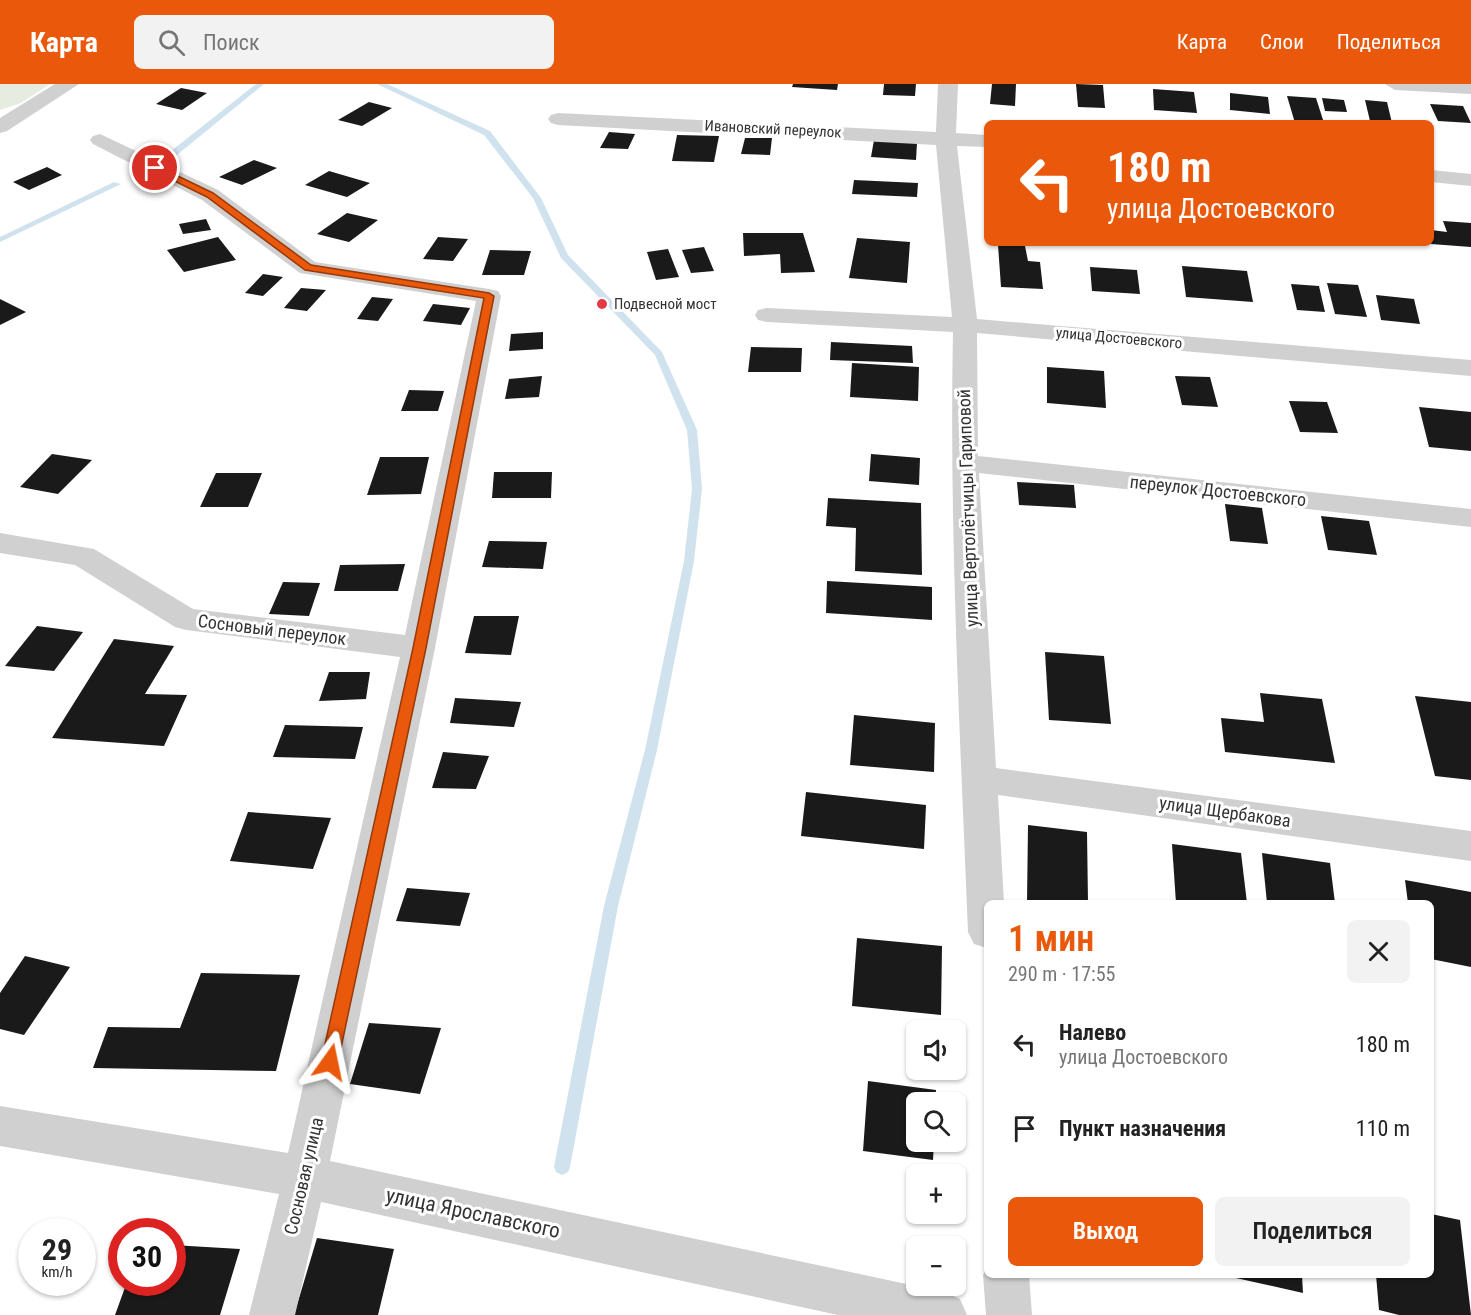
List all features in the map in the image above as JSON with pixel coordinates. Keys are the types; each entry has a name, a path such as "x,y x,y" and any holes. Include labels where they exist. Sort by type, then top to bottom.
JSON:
{"street":[{"path":"3,122 69,84"},
{"name":"улица Вертолётчицы Гариповой","path":"948,84 946,138 965,325 964,463 985,900"},
{"path":"1395,84 1471,88"},
{"name":"Ивановский переулок","path":"558,119 984,141"},
{"name":"Сосновая улица","path":"100,140 210,195 308,268 489,296 419,648 305,1177 272,1315"},
{"path":"1434,176 1471,180"},
{"name":"улица Достоевского","path":"767,315 965,325 1471,368"},
{"name":"переулок Достоевского","path":"964,463 1471,518"},
{"name":"Сосновый переулок","path":"0,543 83,556 186,619 419,648"},
{"name":"улица Щербакова","path":"978,778 1471,846"},
{"name":"улица Ярославского","path":"0,1126 305,1177 944,1315"},
{"path":"1006,1278 1009,1315"}],"shaded area":[{"path":"0,84 50,84 21,103 0,110"}],"building":[{"path":"793,84 838,84 837,90 792,87"},
{"path":"884,84 916,84 915,96 883,95"},
{"path":"992,84 1016,84 1015,106 990,104"},
{"path":"1076,84 1103,85 1105,108 1078,107"},
{"path":"181,88 207,93 182,110 156,104"},
{"path":"1153,89 1194,92 1197,113 1154,110"},
{"path":"1230,93 1268,97 1270,114 1230,110"},
{"path":"1287,96 1316,98 1323,120 1294,120"},
{"path":"1322,98 1344,100 1347,112 1325,111"},
{"path":"1365,100 1387,102 1391,120 1370,120"},
{"path":"369,102 392,108 362,126 338,120"},
{"path":"1430,104 1463,106 1471,123 1438,121"},
{"path":"609,132 635,134 628,149 600,148"},
{"path":"677,135 719,136 714,162 672,161"},
{"path":"745,138 772,138 770,155 741,154"},
{"path":"874,140 917,143 916,160 871,157"},
{"path":"254,160 277,168 242,185 219,177"},
{"path":"47,167 62,175 29,190 13,182"},
{"path":"329,171 370,183 347,197 305,185"},
{"path":"854,180 918,183 917,197 852,194"},
{"path":"347,213 378,220 349,242 317,234"},
{"path":"206,219 211,230 183,234 179,224"},
{"path":"1443,221 1471,223 1471,247 1434,244 1434,230 1447,232"},
{"path":"743,233 803,233 815,272 781,273 780,254 744,256"},
{"path":"218,237 236,260 184,272 167,250"},
{"path":"438,237 468,239 453,261 423,259"},
{"path":"857,238 910,242 907,283 849,278"},
{"path":"998,246 1025,246 1028,261 1040,262 1043,289 1001,287"},
{"path":"704,247 714,271 691,273 682,250"},
{"path":"668,249 679,277 656,280 647,252"},
{"path":"490,250 531,251 524,275 482,275"},
{"path":"1182,266 1247,271 1253,302 1186,297"},
{"path":"1090,267 1137,270 1140,294 1092,291"},
{"path":"263,274 283,277 263,296 245,293"},
{"path":"1327,283 1358,285 1367,317 1335,314"},
{"path":"1291,284 1319,286 1325,312 1297,310"},
{"path":"301,288 326,290 307,311 284,308"},
{"path":"1376,295 1414,299 1420,324 1381,320"},
{"path":"372,297 393,299 378,321 357,319"},
{"path":"0,299 26,312 0,325"},
{"path":"433,304 470,308 461,325 423,321"},
{"path":"543,332 543,349 509,351 511,334"},
{"path":"831,342 912,346 913,363 830,360"},
{"path":"751,347 802,348 801,372 748,372"},
{"path":"852,363 919,367 918,401 850,397"},
{"path":"1047,367 1104,371 1106,408 1047,403"},
{"path":"542,376 539,397 505,399 509,379"},
{"path":"1175,376 1210,377 1218,407 1182,405"},
{"path":"409,390 444,391 438,411 401,411"},
{"path":"1289,401 1327,402 1338,433 1300,432"},
{"path":"1419,407 1471,412 1471,451 1429,447"},
{"path":"52,454 92,460 58,494 20,487"},
{"path":"871,454 920,458 919,485 869,481"},
{"path":"380,457 429,457 421,494 367,495"},
{"path":"494,472 552,472 551,498 492,498"},
{"path":"216,473 262,473 248,507 200,507"},
{"path":"1017,482 1074,485 1076,508 1019,505"},
{"path":"828,498 921,503 922,575 855,571 856,528 826,526"},
{"path":"1225,504 1262,508 1268,544 1230,541"},
{"path":"1321,516 1369,521 1377,555 1328,550"},
{"path":"489,541 547,542 543,569 482,567"},
{"path":"405,564 398,591 334,591 340,565"},
{"path":"827,581 932,587 932,620 826,613"},
{"path":"283,582 320,583 309,616 269,614"},
{"path":"474,616 519,616 511,655 465,653"},
{"path":"37,626 83,632 54,671 5,666"},
{"path":"114,639 174,646 145,694 187,695 164,746 52,738"},
{"path":"1045,652 1104,656 1111,724 1049,720"},
{"path":"329,672 370,672 366,699 319,701"},
{"path":"1260,693 1322,699 1335,763 1225,752 1221,718 1264,722"},
{"path":"1415,696 1471,702 1471,780 1435,776"},
{"path":"455,698 521,702 514,727 450,723"},
{"path":"854,715 935,723 934,772 850,765"},
{"path":"285,725 363,727 355,759 273,757"},
{"path":"443,752 489,756 476,789 432,788"},
{"path":"806,792 926,805 924,849 801,836"},
{"path":"248,812 331,818 313,869 230,861"},
{"path":"1028,825 1087,832 1088,900 1027,900"},
{"path":"1172,844 1241,853 1247,900 1176,900"},
{"path":"1262,853 1330,863 1335,900 1267,900"},
{"path":"1405,880 1471,892 1471,967 1434,960 1434,900 1408,900"},
{"path":"407,888 470,893 460,926 396,921"},
{"path":"857,938 942,946 941,1015 852,1006"},
{"path":"25,956 70,967 24,1035 0,1029 0,993"},
{"path":"201,973 300,975 276,1071 93,1068 108,1027 180,1028"},
{"path":"369,1023 441,1028 420,1094 350,1084"},
{"path":"868,1081 936,1090 936,1092 906,1092 906,1152 933,1152 933,1160 863,1151"},
{"path":"1434,1215 1460,1220 1471,1315 1399,1315 1379,1310 1376,1278 1434,1278"},
{"path":"317,1238 394,1249 378,1315 294,1315"},
{"path":"186,1246 240,1249 220,1315 115,1315 122,1296 186,1296"},
{"path":"1236,1278 1302,1278 1303,1293"}],"waterway":[{"path":"169,157 260,84"},
{"path":"381,84 487,133 537,198 564,256 659,354 692,430 697,489 689,561 651,750 611,906 562,1167"},
{"path":"0,240 117,184"}],"place":[{"name":"Подвесной мост","path":"602,304"}],"route":[{"path":"155,168 210,195 308,268 489,296 419,648 330,1062"}]}
